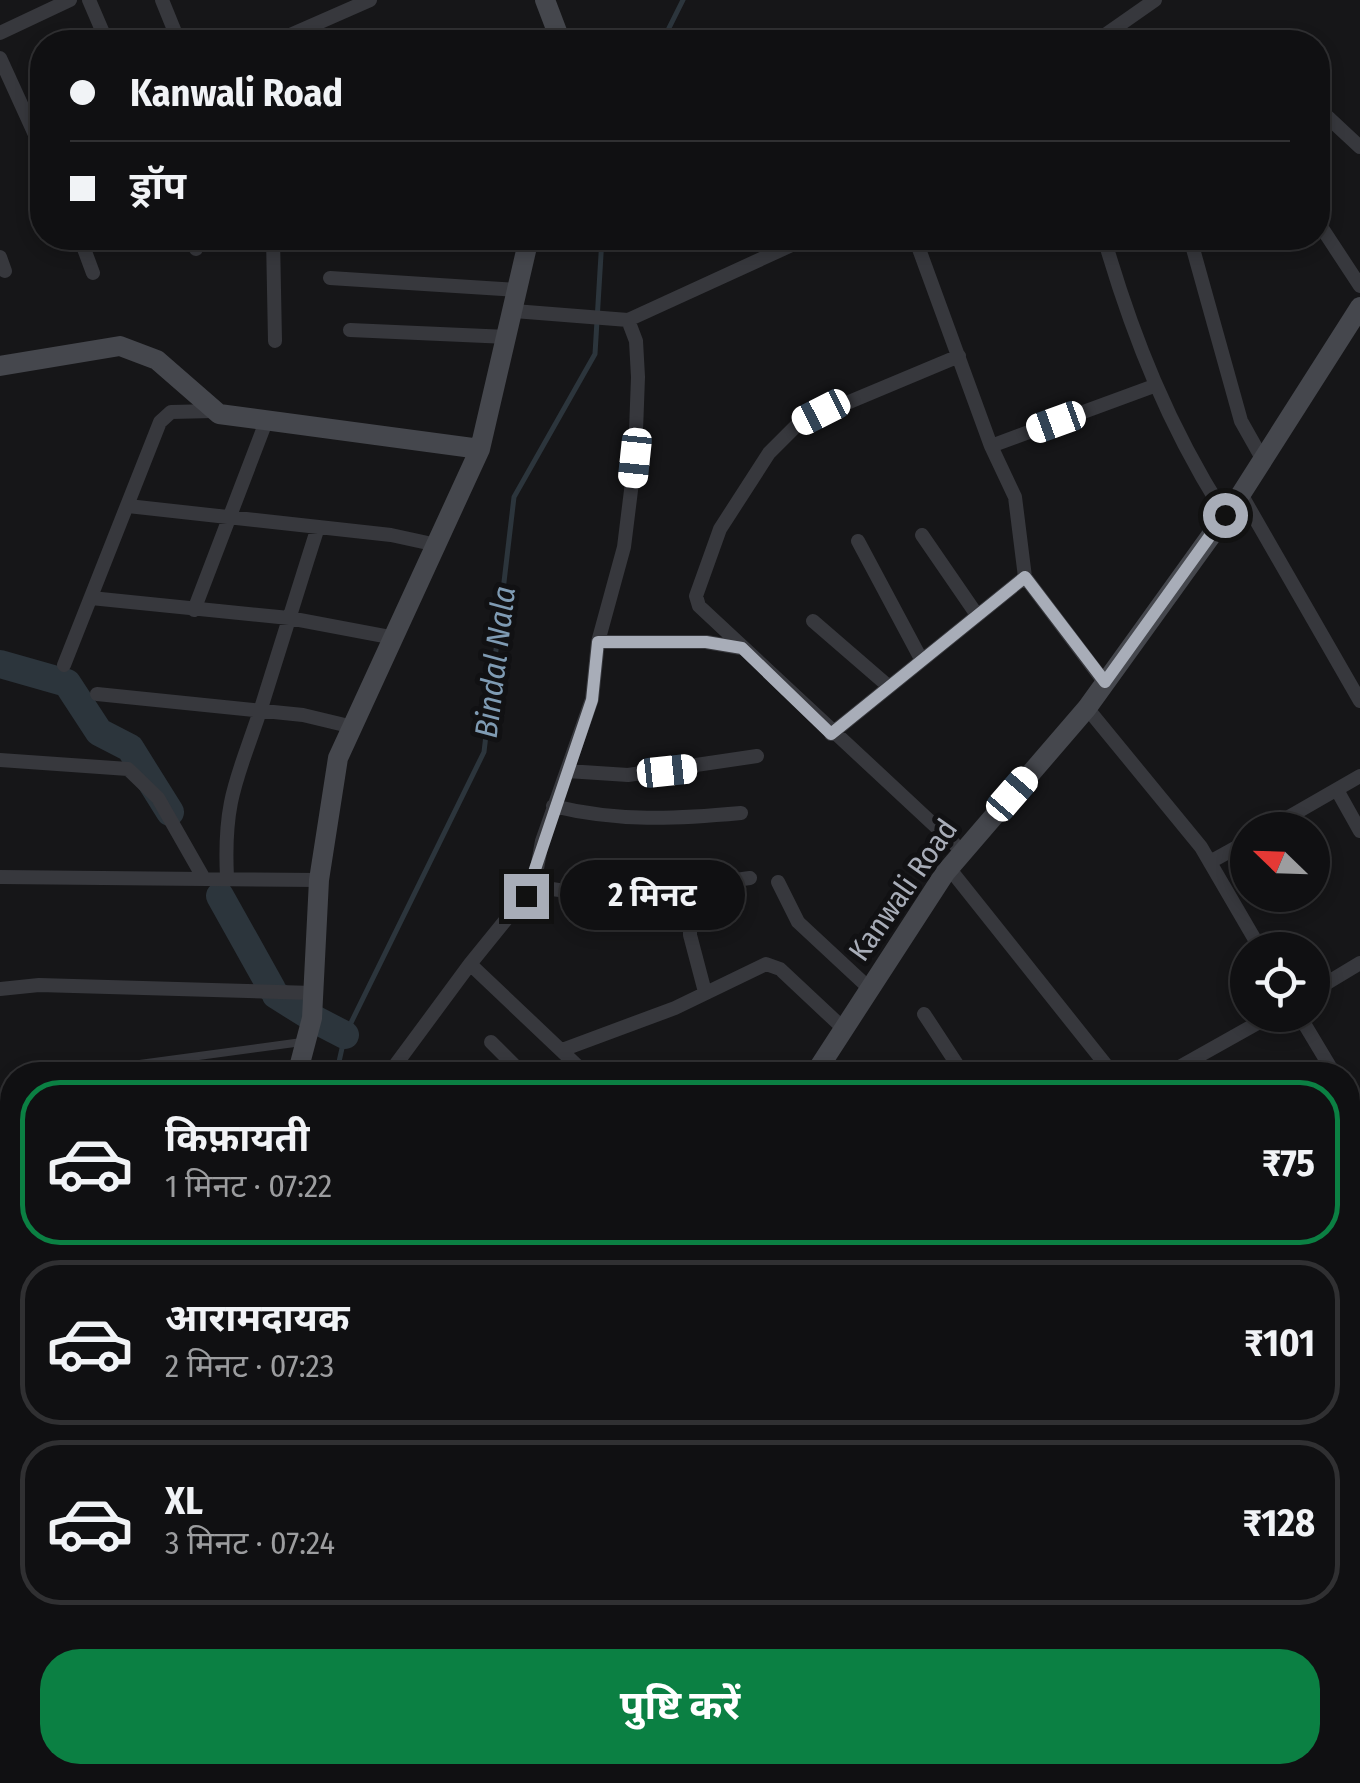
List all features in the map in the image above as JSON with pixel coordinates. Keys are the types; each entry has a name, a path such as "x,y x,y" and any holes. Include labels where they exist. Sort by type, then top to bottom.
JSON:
{"street":[{"path":"0,33 70,0"},
{"path":"89,0 103,30"},
{"path":"162,0 175,30"},
{"path":"302,30 370,0"},
{"path":"545,0 556,30"},
{"path":"1112,30 1154,0"},
{"path":"0,58 30,124"},
{"path":"1330,119 1360,148"},
{"path":"1330,240 1360,286"},
{"path":"85,250 93,272"},
{"path":"273,250 276,341"},
{"path":"301,1062 313,993 319,880 336,769 480,449 526,250"},
{"path":"330,278 516,300 567,315 624,320 781,250"},
{"path":"920,250 991,446 1015,497 1025,577 1105,682"},
{"path":"1108,250 1130,327 1154,386 1225,515"},
{"path":"1193,250 1241,421 1263,460"},
{"name":"Kanwali Road","path":"822,1062 956,860 1087,708 1240,494 1360,307"},
{"path":"398,1062 534,885 553,806 592,700 598,642 624,547 635,458 636,341 624,320"},
{"path":"350,330 508,337"},
{"path":"0,366 120,346 157,360 213,411"},
{"path":"960,356 821,412 799,424 769,452 720,529 697,583 699,606 956,860 1104,1062"},
{"path":"991,446 1154,386"},
{"path":"64,665 166,415 213,411 480,449"},
{"path":"194,610 268,419"},
{"path":"1240,494 1360,701"},
{"path":"128,506 437,545"},
{"path":"227,877 225,820 238,765 260,710 318,527"},
{"path":"922,535 978,615"},
{"path":"858,541 920,660"},
{"path":"831,734 1025,577"},
{"path":"91,598 288,618 395,638"},
{"path":"813,621 887,685"},
{"path":"598,642 706,642 742,648"},
{"path":"97,694 260,710 353,727"},
{"path":"1087,708 1210,862 1251,932"},
{"path":"568,772 628,775 757,756"},
{"path":"0,760 115,765 139,775 186,843 202,877"},
{"path":"1298,812 1360,776"},
{"path":"1336,790 1360,831"},
{"path":"553,806 600,818 654,821 742,814"},
{"path":"1210,862 1230,851"},
{"path":"0,877 319,880"},
{"path":"534,885 559,892 690,886 750,878"},
{"path":"778,882 798,922 870,990"},
{"path":"690,886 690,935 705,992"},
{"path":"1330,981 1360,963"},
{"path":"470,964 574,1062"},
{"path":"562,1050 766,964 773,965 844,1029"},
{"path":"0,989 114,986 313,993"},
{"path":"924,1014 955,1062"},
{"path":"1188,1062 1242,1032"},
{"path":"1309,1032 1327,1062"},
{"path":"491,1042 511,1062"}],"lane":[{"path":"155,1062 306,1042"}],"waterway":[{"name":"Bindal Nala","path":"668,30 683,0"},
{"name":"Bindal Nala","path":"339,1062 345,1035 484,752 514,497 595,354 601,250"},
{"path":"0,664 67,683 99,732 130,748 170,812"},
{"path":"220,896 272,989"},
{"path":"276,995 308,1015"},
{"path":"316,1020 345,1035"}],"route":[{"path":"526,896 534,885 542,841 592,700 598,642 706,642 742,648 831,734 1025,577 1105,682 1225,515"}]}
